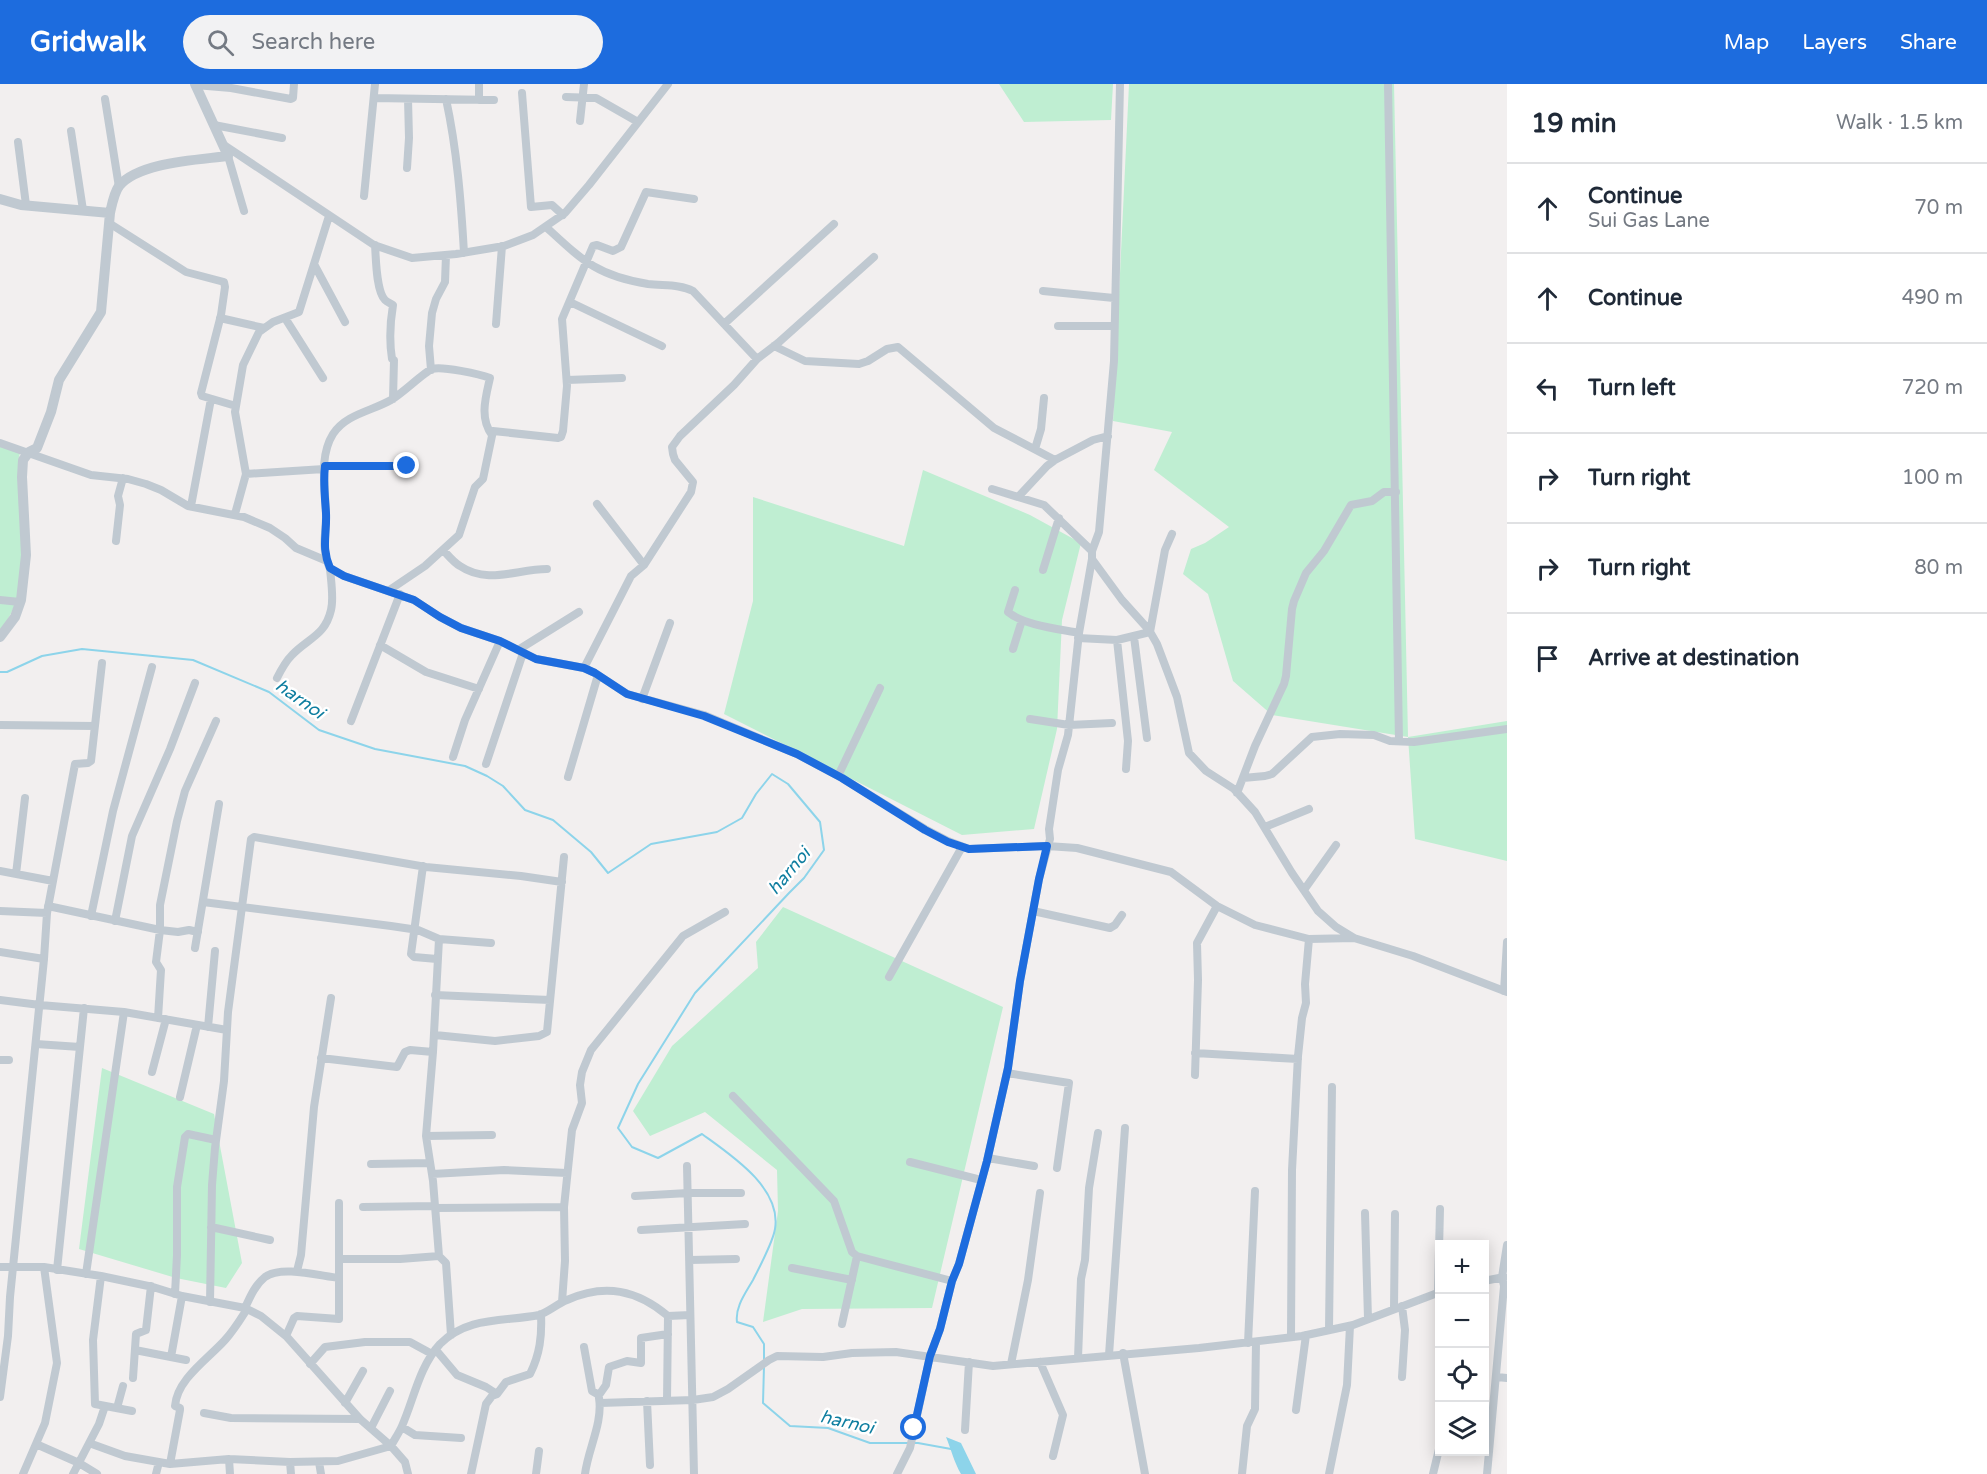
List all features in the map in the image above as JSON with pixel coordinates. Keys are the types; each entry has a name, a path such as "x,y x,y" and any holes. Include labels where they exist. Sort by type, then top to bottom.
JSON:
{"street":[{"path":"195,84 291,99 294,84"},
{"path":"195,84 224,145 244,211"},
{"path":"364,196 375,84"},
{"path":"479,84 479,100"},
{"path":"580,121 584,84"},
{"path":"224,145 375,246 412,258 464,253 502,246 533,235 563,214 589,185 668,84"},
{"path":"897,1474 910,1448 930,1356 940,1329 988,1158 1007,1074 1020,981 1033,911 1050,839 1049,830 1058,770 1068,735 1078,635 1092,555 1100,532 1114,361 1120,84"},
{"path":"1388,84 1399,741"},
{"path":"522,93 531,207 552,205 563,214"},
{"path":"566,97 596,98 638,122"},
{"path":"374,98 494,100"},
{"path":"105,99 119,187"},
{"path":"406,168 409,138 408,99"},
{"path":"446,99 460,182 464,253"},
{"path":"214,125 282,138"},
{"path":"71,131 83,210"},
{"path":"18,142 26,205"},
{"path":"0,637 15,617 20,602 27,555 23,460 29,452 37,448 51,412 59,380 100,312 112,202 119,187 130,177 147,170 228,156"},
{"path":"388,591 425,566 459,535 475,487 483,479 494,431 561,437 567,380 562,319 593,246 597,244 613,251 621,247 646,192 694,200"},
{"path":"0,199 26,205 83,210 110,218 186,272 224,282 219,318 201,393 202,396 236,406"},
{"path":"235,514 246,474 235,412 243,365 259,332 299,312 329,216"},
{"path":"724,324 834,224"},
{"path":"546,227 585,263 614,277 693,291 757,359"},
{"path":"375,246 381,295 384,300 393,305 390,326 390,348 394,360 393,399"},
{"path":"496,324 502,246"},
{"path":"430,370 429,346 432,313 445,282 446,255"},
{"path":"584,668 632,576 644,565 691,492 693,482 675,460 672,447 680,436 734,385 757,359 874,256"},
{"path":"315,266 345,322"},
{"path":"1043,291 1114,298"},
{"path":"570,302 662,346"},
{"path":"219,318 264,328"},
{"path":"285,318 323,378"},
{"path":"1058,326 1114,326"},
{"path":"774,346 805,361 859,364 886,349 898,347 994,428 1055,460"},
{"path":"277,678 291,656 319,634 332,609 328,565 324,552 326,532 323,480 327,445 334,433 352,417 393,399 430,370 440,368 489,377 484,406 485,420 492,435"},
{"path":"567,380 622,378"},
{"path":"1035,449 1041,429 1044,398"},
{"path":"191,506 211,399"},
{"path":"1019,496 1055,460 1093,440 1108,436"},
{"path":"0,443 91,475 123,478 153,487 191,506 235,514 270,528 296,548 344,576 414,600 461,628 500,641 536,659 584,668 627,694 704,716 797,754 838,776 925,830 962,847 969,849 1047,846 1077,848 1171,872 1217,906 1255,925 1309,939 1354,938"},
{"path":"246,474 325,467 407,466"},
{"path":"116,541 120,505 118,496 123,478"},
{"path":"992,489 1044,505 1059,518 1092,555 1122,600 1150,632 1164,657 1189,753 1206,771 1237,793 1256,812 1304,890 1326,919 1354,938 1413,956 1505,992 1507,944"},
{"path":"1237,793 1255,746 1284,684 1292,609 1306,573 1324,550 1351,504 1372,501 1384,492 1396,492"},
{"path":"597,504 644,565"},
{"path":"1043,570 1059,518"},
{"path":"1150,632 1165,550 1172,534"},
{"path":"443,550 459,566 474,573 494,577 547,569"},
{"path":"1015,590 1008,612 1022,620 1078,635 1117,640 1150,632"},
{"path":"351,721 400,594"},
{"path":"0,600 20,602"},
{"path":"486,764 521,651 579,612"},
{"path":"1013,649 1022,620"},
{"path":"642,699 670,623"},
{"path":"1134,637 1147,738"},
{"path":"1117,640 1128,741 1126,769"},
{"path":"453,757 465,720 500,641"},
{"path":"380,645 426,672 479,689"},
{"path":"0,1397 4,1335 15,1266 47,910 75,764 91,761 102,663"},
{"path":"91,916 113,811 152,667"},
{"path":"568,777 598,675"},
{"path":"115,921 132,836 195,683"},
{"path":"838,776 880,688"},
{"path":"1030,719 1069,725 1112,723"},
{"path":"152,1072 162,1018 161,970 156,963 160,905 185,791 216,721"},
{"path":"0,725 95,726"},
{"path":"1243,778 1272,774 1312,737 1340,734 1374,735 1390,741 1414,742 1507,729"},
{"path":"16,874 25,798"},
{"path":"195,948 219,804"},
{"path":"1265,827 1310,809"},
{"path":"210,1302 216,1140 250,839 254,837 423,867 562,882"},
{"path":"1304,890 1336,844"},
{"path":"889,977 962,847"},
{"path":"435,1035 495,1041 547,1032 564,857"},
{"path":"423,867 411,954 414,957 437,958"},
{"path":"0,871 53,881"},
{"path":"203,902 414,930 439,939 491,943"},
{"path":"1195,1075 1197,943 1217,906"},
{"path":"0,911 47,910 160,930 198,932"},
{"path":"1033,911 1110,928 1115,926 1122,915"},
{"path":"562,1302 567,1173 572,1130 582,1103 580,1085 582,1072 591,1050 683,936 725,912"},
{"path":"439,939 434,1052 426,1136 432,1174 439,1256 446,1263 451,1335"},
{"path":"1291,1337 1292,1170 1298,1059 1302,1018 1306,1003 1305,984 1309,939"},
{"path":"208,1026 215,951"},
{"path":"0,952 44,959"},
{"path":"435,995 550,1000"},
{"path":"297,1271 301,1256 310,1140 331,998"},
{"path":"0,1000 124,1012 227,1030"},
{"path":"57,1270 84,1008"},
{"path":"86,1274 124,1012"},
{"path":"180,1097 197,1025"},
{"path":"36,1044 80,1047"},
{"path":"321,1058 397,1067 405,1052 410,1050 434,1052"},
{"path":"1195,1053 1298,1059"},
{"path":"1007,1074 1069,1083 1057,1168"},
{"path":"1329,1330 1332,1087"},
{"path":"733,1096 834,1201 852,1252 857,1256 952,1281"},
{"path":"1109,1355 1125,1128"},
{"path":"1078,1358 1081,1279 1085,1260 1089,1188 1098,1133"},
{"path":"171,1357 178,1295 177,1188 185,1137 188,1134 216,1140"},
{"path":"426,1136 492,1135"},
{"path":"988,1158 1034,1166"},
{"path":"910,1162 981,1180"},
{"path":"371,1164 430,1163"},
{"path":"687,1166 694,1474"},
{"path":"432,1174 504,1170 567,1173"},
{"path":"1242,1474 1247,1425 1256,1409 1252,1342 1255,1191"},
{"path":"635,1196 688,1192 741,1193"},
{"path":"1011,1364 1028,1280 1040,1193"},
{"path":"286,1336 297,1316 339,1319 339,1203"},
{"path":"363,1207 564,1207"},
{"path":"1440,1209 1440,1240"},
{"path":"1365,1213 1368,1319"},
{"path":"1395,1214 1398,1307 1405,1330 1402,1377"},
{"path":"641,1230 745,1224"},
{"path":"212,1227 270,1240"},
{"path":"1487,1474 1507,1245"},
{"path":"340,1259 439,1256"},
{"path":"842,1324 857,1256"},
{"path":"690,1260 736,1259"},
{"path":"0,1267 44,1267 101,1276 246,1309 261,1316 286,1336 360,1419 405,1462 408,1474"},
{"path":"22,1474 45,1423 57,1363 44,1267"},
{"path":"792,1268 852,1280"},
{"path":"170,1464 180,1410 175,1406 175,1402 181,1387 234,1329 255,1289 267,1275 287,1270 339,1278"},
{"path":"101,1276 93,1340 95,1404 132,1411"},
{"path":"1489,1280 1504,1277"},
{"path":"133,1378 136,1334 146,1330 151,1287"},
{"path":"89,1443 125,1456 170,1464 229,1460 338,1461 390,1446 402,1427 414,1390 434,1352 451,1335 482,1322 541,1314 581,1293 608,1290 635,1295 652,1303 668,1316 690,1315"},
{"path":"584,1347 592,1391 599,1399 693,1400 713,1397 777,1356 823,1357 852,1353 896,1352 993,1366 1252,1342 1350,1326 1435,1293"},
{"path":"471,1474 486,1404 492,1396 498,1394 506,1382 530,1374 536,1363 541,1341 541,1314"},
{"path":"667,1401 668,1316"},
{"path":"1329,1474 1347,1385 1350,1326"},
{"path":"585,1474 599,1419 599,1399 606,1385 609,1367 627,1361 641,1363 641,1338 668,1334"},
{"path":"1296,1410 1306,1335"},
{"path":"310,1364 326,1347 365,1342 410,1342 434,1352 457,1375 498,1394"},
{"path":"135,1350 186,1360"},
{"path":"1123,1353 1145,1474"},
{"path":"965,1430 969,1362"},
{"path":"1040,1362 1063,1415 1053,1456"},
{"path":"345,1403 363,1371"},
{"path":"1497,1377 1507,1378"},
{"path":"117,1408 123,1386"},
{"path":"371,1428 390,1391"},
{"path":"647,1401 650,1465"},
{"path":"74,1474 99,1424 105,1406"},
{"path":"204,1413 231,1418 360,1419"},
{"path":"402,1427 415,1435 461,1438"},
{"path":"36,1444 79,1462 97,1474"},
{"path":"536,1474 539,1451"},
{"path":"1433,1474 1437,1456"},
{"path":"229,1460 230,1474"},
{"path":"156,1474 159,1462"},
{"path":"290,1462 291,1474"},
{"path":"319,1462 321,1474"}],"green space":[{"path":"999,84 1113,84 1111,120 1024,122"},
{"path":"1129,84 1394,84 1408,737 1272,715 1233,681 1208,594 1183,574 1191,549 1205,543 1229,527 1154,470 1172,432 1113,421"},
{"path":"0,446 20,453 18,461 24,549 18,593 11,613 0,630"},
{"path":"923,470 1030,515 1081,543 1062,620 1057,729 1034,829 962,835 724,714 753,601 753,497 904,546"},
{"path":"1507,721 1507,861 1415,839 1408,737"},
{"path":"783,907 1003,1007 932,1308 802,1309 763,1322 778,1211 777,1170 705,1112 650,1136 633,1111 672,1046 758,968 756,942"},
{"path":"102,1068 214,1114 242,1263 226,1288 176,1278 79,1249"}],"water":[{"path":"946,1437 961,1443 976,1474 961,1474"}],"waterway":[{"name":"harnoi","path":"0,672 7,672 42,656 82,649 193,660 269,692 319,730 375,749 465,766 487,776 503,786 525,810 553,820 591,852 608,873 651,844 717,832 742,818 756,794 772,774 788,784 820,822 824,850 804,878 695,993 638,1084 618,1128 632,1147 658,1158 702,1134 740,1162 763,1186 771,1200 775,1214 775,1229 766,1255 741,1301 737,1322 753,1327 764,1344 764,1360"},
{"name":"harnoi","path":"764,1366 763,1403 790,1426 828,1428 870,1443 918,1443 951,1449 953,1447"}],"route":[{"path":"407,466 325,466 323,480 326,512 324,552 330,568 344,576 414,600 461,628 500,641 536,659 584,668 627,694 704,716 797,754 842,778 948,842 969,849 1047,846 1020,981 1008,1068 987,1161 940,1329 930,1356 914,1428"}]}
